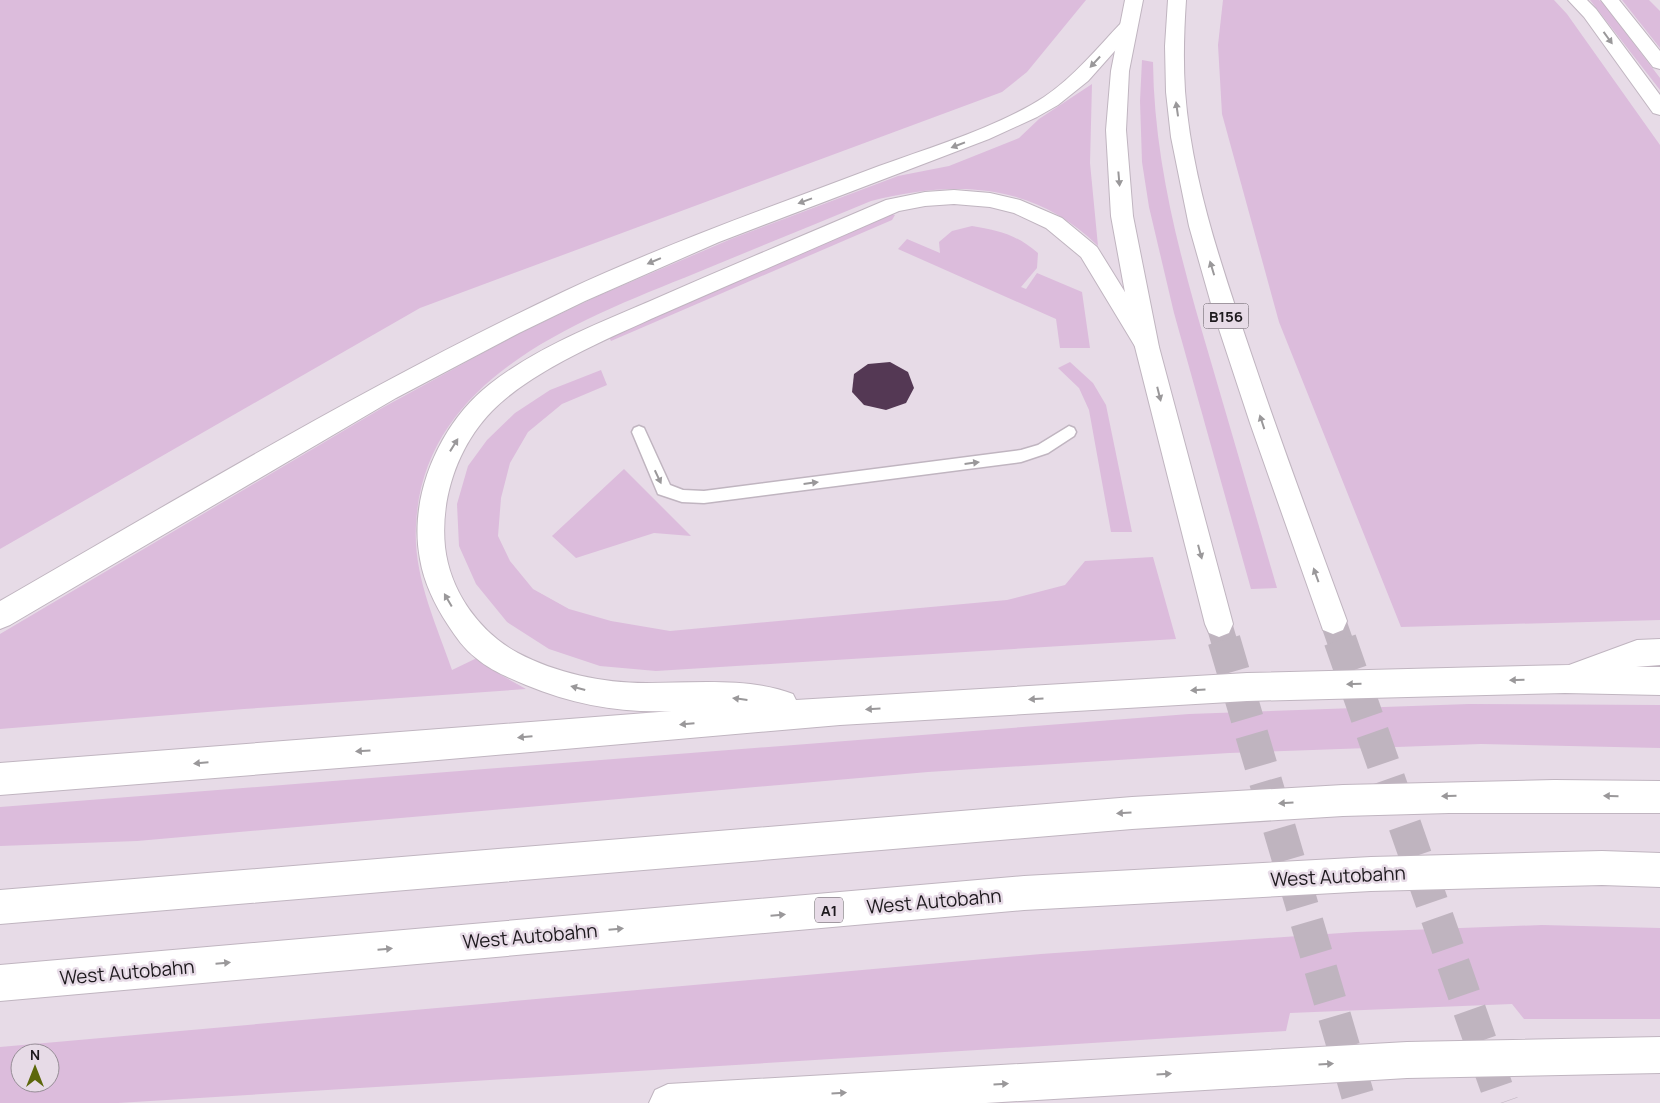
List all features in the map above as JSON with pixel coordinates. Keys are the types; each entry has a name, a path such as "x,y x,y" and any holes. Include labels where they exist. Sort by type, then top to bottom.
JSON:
{"main road":[{"path":"1134,0 1120,71 1117,153 1122,216 1147,347 1220,624"},
{"name":"B156","path":"1177,0 1173,58 1176,104 1193,207 1226,317 1273,458 1333,621"},
{"path":"1577,0 1590,13 1660,109"},
{"path":"1610,0 1660,63"},
{"path":"0,616 387,391 511,327 577,295 712,237 975,138 1030,112 1051,100 1081,77 1128,26"},
{"path":"840,711 710,696 634,697 588,691 523,669 491,653 472,635 445,597 432,554 431,517 438,482 450,451 469,421 497,391 554,356 584,341 894,205 925,199 954,197 990,200 1020,207 1054,223 1089,252 1147,347"},
{"path":"1566,679 1637,653 1660,652"},
{"path":"0,779 415,747 840,711 1246,687 1566,679 1660,681"},
{"path":"0,907 1100,814 1427,797 1542,795 1660,797"},
{"name":"West Autobahn","path":"0,983 1024,893 1371,874 1602,868 1660,870"},
{"path":"668,1103 1407,1060 1660,1055"}],"lane":[{"path":"640,432 664,489 682,496 704,497 1021,456 1043,449 1069,432"}],"shaded area":[{"path":"0,0 1086,0 1027,72 1002,92 420,308 0,549"},
{"path":"1223,0 1554,0 1567,14 1660,145 1660,620 1401,627 1279,322 1222,114 1218,45"},
{"path":"1590,0 1599,0 1604,4 1660,78 1660,90"},
{"path":"1622,0 1649,0 1660,11 1660,48"},
{"path":"1142,60 1153,62 1158,139 1180,251 1277,588 1251,589 1174,313 1149,207 1142,162 1140,101"},
{"path":"1092,84 1090,163 1098,246 1073,225 1047,209 1020,198 992,192 963,189 933,190 871,201 604,311 558,334 515,361 477,393 446,430 425,474 416,525 418,563 427,599 452,670 479,657 501,675 526,689 0,729 0,634 382,408 516,335 598,296 731,239 898,176 949,166 1019,138 1039,119"},
{"path":"890,214 895,215 892,220 611,341 609,337"},
{"path":"972,226 1015,237 1038,253 1037,268 1021,287 1026,289 1037,273 1082,292 1090,348 1060,348 1056,319 898,249 907,239 940,253 939,242 952,231"},
{"path":"1070,362 1093,383 1106,405 1132,532 1111,532 1089,410 1079,388 1058,368"},
{"path":"601,370 607,385 562,404 528,432 510,463 501,498 498,536 510,561 533,589 569,609 611,621 670,631 1007,600 1065,585 1085,561 1153,557 1176,639 656,671 600,666 549,649 507,622 476,584 459,546 457,504 468,466 487,440 515,413 550,390"},
{"path":"624,469 691,536 654,533 576,558 552,536"},
{"path":"1469,704 1660,705 1660,748 1481,744 1229,753 928,772 137,841 0,846 0,807 1189,714"},
{"path":"1542,925 1660,928 1660,1019 1524,1019 1512,1004 1290,1013 1286,1031 118,1103 0,1103 0,1047 10,1046 10,1093 60,1093 60,1043 45,1043 1041,954 1356,932"}],"building":[{"path":"890,362 908,372 914,388 906,403 886,410 864,405 852,392 854,374 868,364"}],"tunnel":[{"path":"1333,621 1340,641"},
{"path":"1219,624 1224,641"},
{"path":"1224,640 1360,1103"},
{"path":"1340,640 1502,1103"}]}
